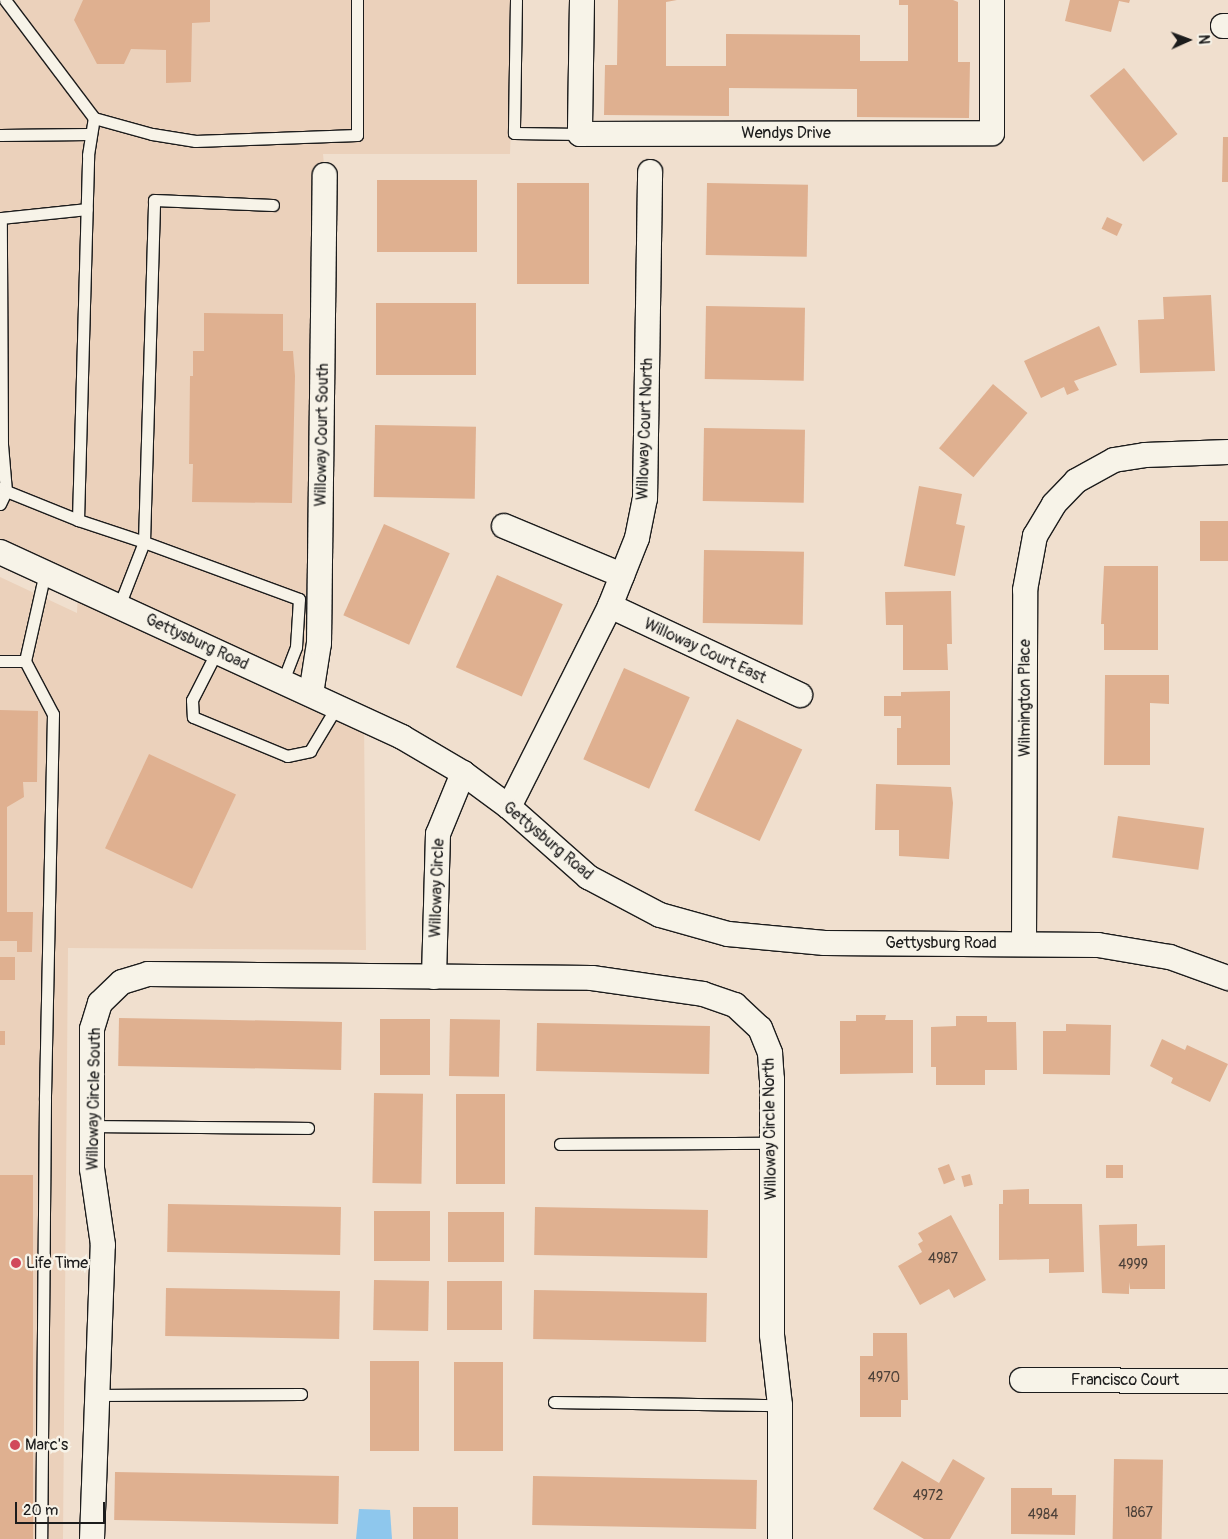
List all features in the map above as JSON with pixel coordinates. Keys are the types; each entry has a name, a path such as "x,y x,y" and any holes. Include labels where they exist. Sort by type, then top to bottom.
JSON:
{"street":[{"path":"580,134 582,0"},
{"name":"Wendys Drive","path":"580,134 992,133 992,0"},
{"name":"Willoway Court North","path":"509,807 610,606 637,538 645,498 650,172"},
{"name":"Willoway Court South","path":"311,694 318,643 325,175"},
{"name":"Wilmington Place","path":"1024,944 1025,599 1028,559 1035,536 1054,504 1086,473 1114,460 1145,455 1228,452"},
{"path":"504,526 622,575"},
{"name":"Gettysburg Road","path":"0,552 402,737 463,773 509,807 588,877 660,915 728,934 824,943 1024,944 1133,949 1170,957 1228,978"},
{"name":"Willoway Court East","path":"610,606 800,695"},
{"name":"Willoway Circle","path":"434,977 438,834 463,773"},
{"name":"Willoway Circle South","path":"92,1539 95,1395 103,1245 92,1168 92,1029 100,1003 122,982 148,974 434,977"},
{"name":"Willoway Circle North","path":"434,977 592,978 703,994 735,1005 760,1028 770,1052 772,1335 780,1405 780,1539"},
{"name":"Francisco Court","path":"1022,1380 1228,1381"}],"lane":[{"path":"5,0 94,118 152,134 195,141 357,135 357,0"},
{"path":"516,0 514,133 580,134"},
{"path":"78,520 89,134 94,118"},
{"path":"0,135 89,134"},
{"path":"120,606 144,542 154,200 273,205"},
{"path":"0,504 3,489 0,218 87,209"},
{"path":"3,489 78,520 300,599 296,647 283,681"},
{"path":"41,1539 45,1090 53,714 25,661 45,572"},
{"path":"217,651 192,700 193,717 287,756 310,751 337,706"},
{"path":"0,661 25,661"},
{"path":"92,1126 308,1128"},
{"path":"560,1144 772,1143"},
{"path":"95,1395 301,1394"},
{"path":"554,1402 780,1405"}],"shaded area":[{"path":"0,0 515,0 510,154 323,154 325,175 311,694 364,719 366,950 68,948 63,1539 0,1539 0,577 77,613 78,588 0,552"}],"water":[{"path":"359,1509 390,1510 392,1539 356,1539"}],"building":[{"path":"83,0 210,0 210,22 192,23 191,82 166,83 166,50 131,49 124,64 97,64 74,20"},
{"path":"618,0 677,0 666,2 666,66 726,66 726,34 860,35 860,61 908,61 908,5 899,5 899,0 953,0 958,2 958,62 970,62 969,118 857,117 857,89 729,88 729,116 604,115 605,65 617,65"},
{"path":"1070,0 1130,0 1129,3 1119,1 1111,32 1065,21"},
{"path":"1124,68 1177,134 1143,162 1090,96"},
{"path":"1223,137 1228,137 1228,182 1222,182"},
{"path":"377,180 477,180 477,252 377,252"},
{"path":"517,183 589,183 589,284 517,284"},
{"path":"707,183 808,185 807,257 706,255"},
{"path":"1107,217 1122,224 1117,236 1102,229"},
{"path":"1211,295 1215,371 1140,373 1138,320 1164,319 1163,297"},
{"path":"376,303 476,303 476,375 376,375"},
{"path":"706,306 805,308 804,381 705,379"},
{"path":"204,313 283,314 283,351 293,351 295,376 292,503 192,502 193,464 189,464 190,376 193,376 193,351 204,351"},
{"path":"1099,326 1117,365 1074,381 1079,390 1067,395 1064,387 1041,398 1024,361"},
{"path":"993,384 1027,413 973,477 939,448"},
{"path":"375,425 476,427 475,499 374,497"},
{"path":"704,428 805,430 804,503 703,501"},
{"path":"919,486 962,494 956,524 965,526 955,576 904,566"},
{"path":"1200,521 1228,521 1228,561 1200,561"},
{"path":"384,524 450,553 409,645 343,615"},
{"path":"704,550 804,552 803,625 703,623"},
{"path":"1104,566 1158,566 1158,650 1104,650 1104,624 1101,624"},
{"path":"497,575 563,604 522,697 456,667"},
{"path":"951,591 952,644 947,644 948,670 903,670 903,625 886,625 885,592"},
{"path":"624,668 690,697 649,789 583,759"},
{"path":"1105,675 1169,675 1169,704 1150,703 1150,765 1104,765"},
{"path":"950,691 950,765 897,765 897,728 901,728 901,716 884,716 884,696 901,696 901,692"},
{"path":"0,710 38,711 37,782 23,782 24,797 7,807 7,912 33,912 32,952 17,952 17,941 0,941"},
{"path":"737,719 802,749 760,841 694,811"},
{"path":"149,754 236,795 192,889 105,848"},
{"path":"876,784 951,787 953,803 949,859 899,856 899,830 875,830"},
{"path":"1118,816 1204,828 1198,870 1112,858"},
{"path":"0,957 15,957 15,980 0,980"},
{"path":"856,1015 886,1015 885,1020 913,1020 913,1073 840,1074 840,1021 856,1021"},
{"path":"956,1016 987,1016 987,1022 1016,1022 1017,1070 985,1070 985,1085 936,1085 936,1067 931,1067 931,1027 956,1026"},
{"path":"119,1018 342,1022 341,1070 118,1066"},
{"path":"380,1019 430,1019 430,1075 380,1075"},
{"path":"450,1019 500,1020 499,1077 449,1076"},
{"path":"537,1023 710,1026 709,1074 536,1071"},
{"path":"1066,1024 1111,1025 1110,1075 1043,1074 1043,1031 1066,1031"},
{"path":"0,1031 5,1031 5,1045 0,1045"},
{"path":"1162,1039 1185,1050 1187,1045 1228,1064 1210,1102 1171,1083 1173,1078 1150,1066"},
{"path":"374,1093 423,1094 421,1184 372,1183"},
{"path":"456,1094 505,1094 505,1184 456,1184"},
{"path":"949,1164 955,1180 944,1184 938,1168"},
{"path":"1106,1165 1123,1165 1123,1178 1106,1178"},
{"path":"970,1174 973,1185 964,1187 961,1176"},
{"path":"0,1175 33,1175 33,1539 0,1539"},
{"path":"1029,1189 1029,1204 1082,1204 1084,1272 1049,1273 1049,1259 999,1260 999,1204 1003,1204 1003,1190"},
{"path":"168,1204 341,1207 340,1255 167,1252"},
{"path":"535,1207 708,1210 707,1258 534,1255"},
{"path":"374,1211 430,1211 430,1261 374,1261"},
{"path":"448,1212 504,1212 504,1262 448,1262"},
{"path":"951,1215 986,1280 954,1298 949,1289 920,1305 898,1266 922,1252 918,1244 923,1241 918,1233"},
{"path":"1137,1224 1137,1246 1165,1245 1165,1289 1130,1289 1129,1282 1129,1294 1102,1293 1099,1225"},
{"path":"374,1280 429,1281 428,1331 373,1330"},
{"path":"447,1281 502,1281 502,1330 447,1330"},
{"path":"166,1288 340,1291 339,1339 165,1336"},
{"path":"534,1290 707,1293 706,1342 533,1339"},
{"path":"873,1333 907,1333 908,1400 901,1400 901,1417 860,1417 860,1356 873,1356"},
{"path":"370,1361 419,1361 419,1451 370,1451"},
{"path":"454,1362 503,1362 503,1451 454,1451"},
{"path":"953,1459 985,1478 950,1539 924,1539 873,1509 902,1461 939,1483"},
{"path":"1114,1459 1163,1460 1162,1539 1113,1539"},
{"path":"115,1472 339,1476 338,1524 114,1520"},
{"path":"533,1476 757,1480 756,1529 532,1525"},
{"path":"1011,1488 1052,1488 1052,1495 1076,1495 1075,1535 1011,1534"},
{"path":"413,1507 458,1507 458,1539 413,1539"}],"place":[{"name":"Life Time","path":"16,1263"},
{"name":"Marc's","path":"15,1445"}]}
